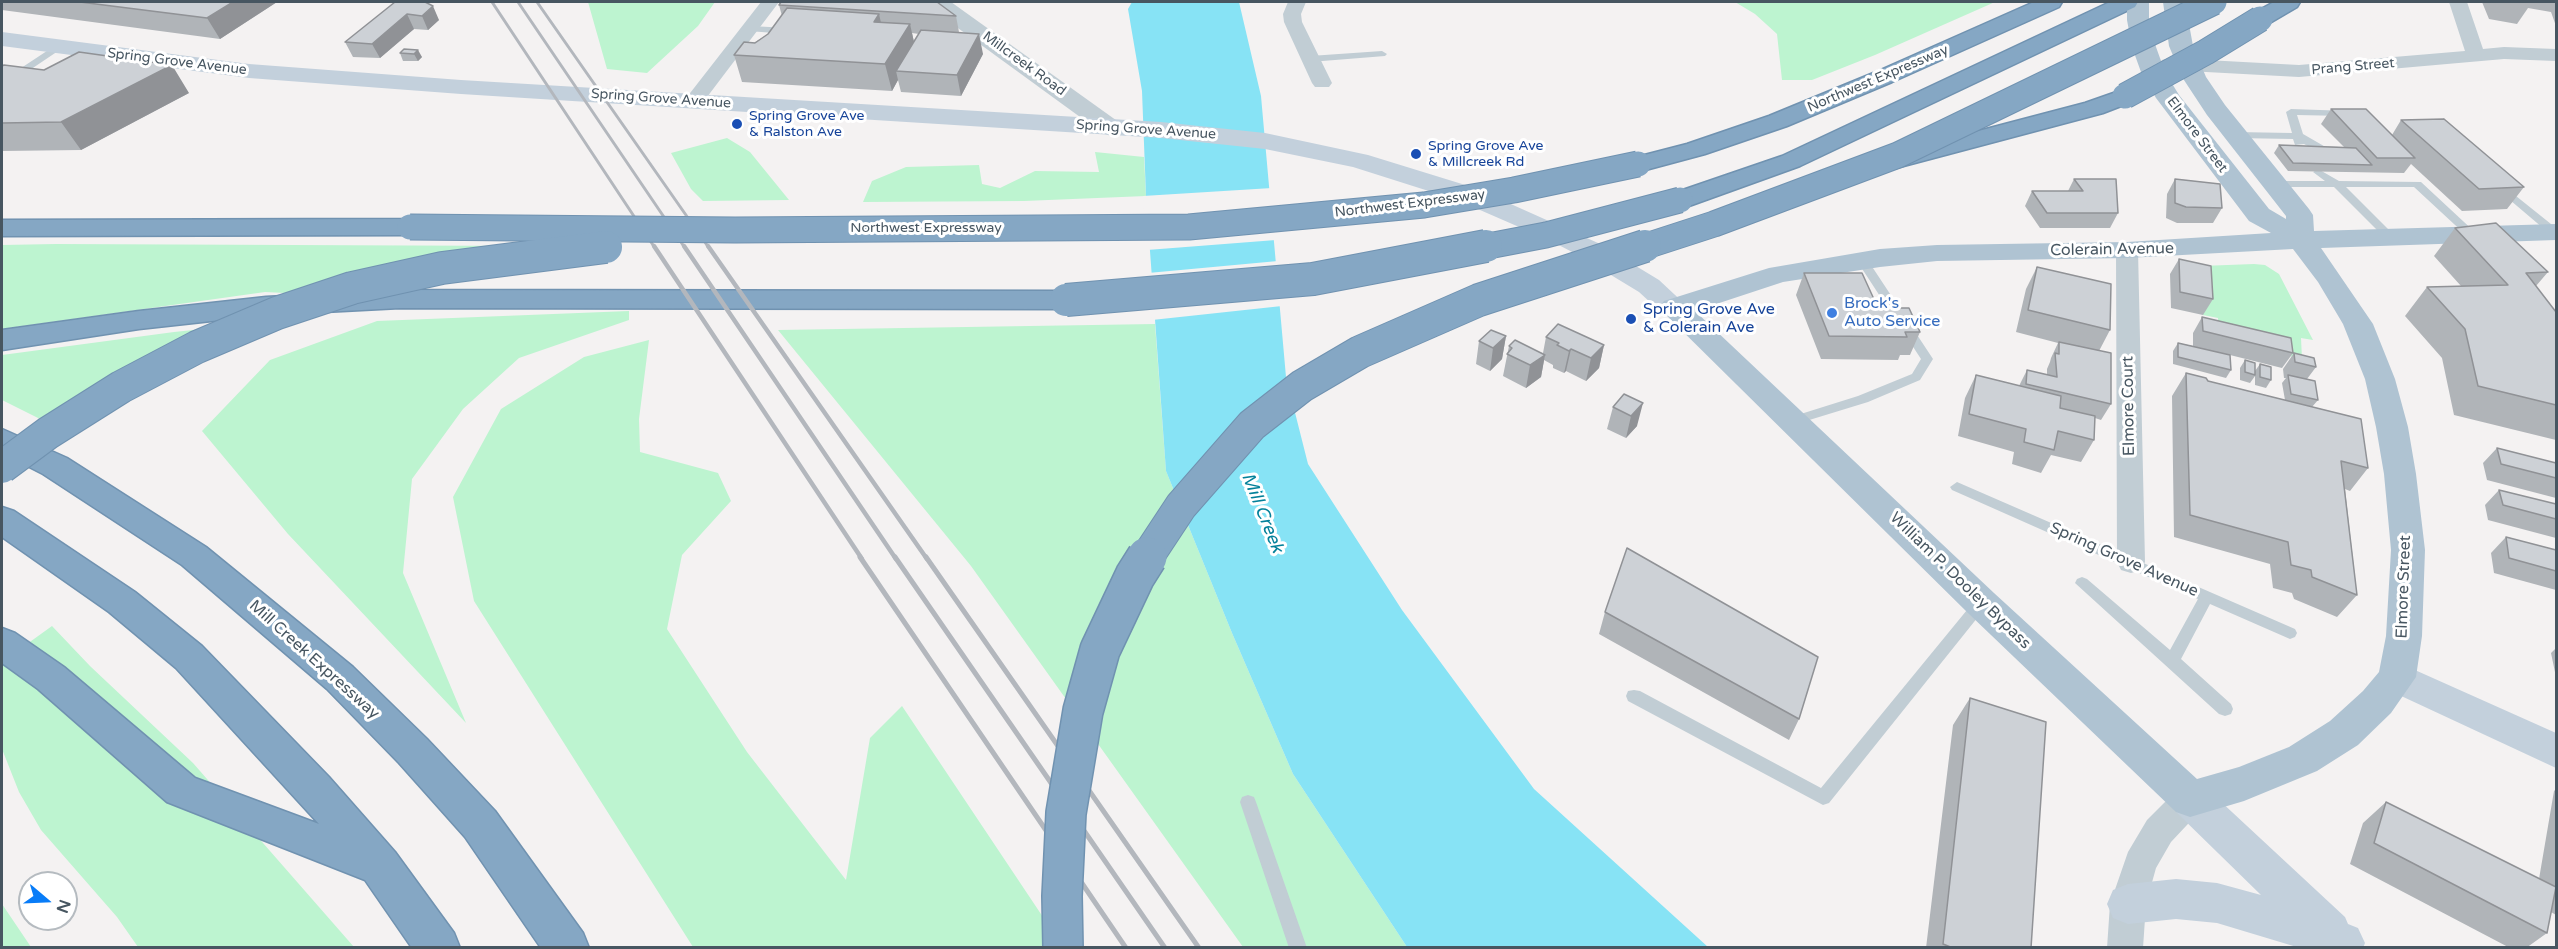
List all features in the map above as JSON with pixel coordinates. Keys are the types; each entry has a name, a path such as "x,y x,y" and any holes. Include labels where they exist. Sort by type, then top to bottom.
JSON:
{"highway":[{"name":"Northwest Expressway","path":"735,230 1189,227 1424,205 1514,190 1638,164 1778,121 1884,77 2051,2"},
{"path":"1063,948 1062,896 1066,813 1083,711 1100,650 1135,576 1181,506 1252,425 1302,386 1360,352 1479,300 1714,224 1898,155 2099,55 2214,2"},
{"path":"1680,200 1758,196 2094,108 2125,96 2206,52 2289,2"},
{"path":"2,340 139,320 266,306 400,299 1066,300 1313,279 1546,235 1680,200 1791,161 2118,6"},
{"path":"2,228 410,227 735,230"},
{"path":"2,467 48,433 121,387 197,347 288,309 352,288 442,268 570,250 685,241 735,230"},
{"name":"Mill Creek Expressway","path":"2,440 55,466 194,556 340,678 413,751 480,824 567,948"},
{"path":"2,520 122,602 189,657 315,789 380,866 438,948"},
{"path":"2,643 51,678 181,790 380,866"}],"main road":[{"name":"Elmore Street","path":"2138,2 2140,35 2149,63 2160,85 2182,118 2259,215 2301,240 2326,273 2358,324 2380,379 2392,427 2400,474 2408,550 2404,636 2397,677 2377,702 2344,733 2303,759 2244,783 2190,799"},
{"name":"Elmore Street","path":"2174,2 2181,46 2188,65 2204,93 2235,135 2299,215 2301,240"},
{"name":"Spring Grove Avenue","path":"4,42 58,47 110,57 249,71 1231,136 1359,160 1466,194 1559,234"},
{"name":"Colerain Avenue","path":"1674,308 1779,274 1863,261 1937,253 2127,250 2301,240 2555,232"},
{"name":"William P. Dooley Bypass","path":"1559,234 1648,286 1674,308 1981,603 2345,945"},
{"path":"2397,677 2556,751"},
{"path":"2128,904 2176,899 2217,903 2284,921 2345,945"}],"street":[{"path":"694,101 770,2"},
{"name":"Millcreek Road","path":"937,2 983,42 1111,128"},
{"path":"1297,2 1292,14 1293,22 1322,82"},
{"path":"2458,2 2476,56"},
{"name":"Prang Street","path":"2149,63 2299,71 2520,53 2556,55"},
{"name":"Elmore Court","path":"2127,250 2131,562"},
{"path":"2125,948 2128,904 2140,863 2159,831 2190,799"}],"lane":[{"path":"751,29 797,32"},
{"path":"22,87 9,80 58,47"},
{"path":"1310,59 1382,54"},
{"path":"2302,154 2291,112 2352,113"},
{"path":"2235,135 2298,136 2332,155"},
{"path":"2318,172 2337,184 2390,237"},
{"path":"2337,184 2346,172"},
{"path":"2493,180 2555,232"},
{"path":"2275,184 2417,184 2472,235"},
{"path":"1793,421 1863,399 1916,377 1927,359 1863,261"},
{"name":"Spring Grove Avenue","path":"1957,487 2290,633"},
{"path":"2082,583 2224,709"},
{"path":"2172,661 2207,596"},
{"path":"1634,696 1823,798 1981,603"},
{"path":"1248,802 1298,948"}],"green space":[{"path":"588,2 715,2 698,26 647,73 607,69"},
{"path":"1735,2 1995,2 1812,80 1782,80 1777,34 1755,14"},
{"path":"727,138 750,152 789,200 703,201 691,189 671,153"},
{"path":"1095,152 1144,157 1146,196 1024,201 863,202 872,181 906,167 979,165 982,184 1000,188 1035,171 1099,172"},
{"path":"2,245 530,246 346,296 265,292 2,329"},
{"path":"2265,265 2279,274 2313,340 2301,338 2302,359 2218,339 2218,318 2203,315 2201,266"},
{"path":"629,311 629,320 519,358 463,409 412,479 403,573 466,723 288,534 202,431 270,360 377,321"},
{"path":"280,321 46,422 2,400 2,355 174,332"},
{"path":"1155,324 1166,471 1293,774 1407,947 1243,947 971,566 778,330"},
{"path":"649,340 639,419 640,452 718,473 731,501 682,555 667,629 747,752 846,880 870,738 902,706 1063,947 693,947 474,601 453,497 501,409 584,357"},
{"path":"52,626 90,666 193,763 354,947 138,947 117,917 41,830 19,792 2,749 2,662"},
{"path":"2,904 18,931 31,947 2,947"}],"water":[{"name":"Mill Creek","path":"1132,2 1239,2 1261,96 1286,377 1308,464 1402,610 1534,789 1708,947 1407,947 1293,774 1166,471 1146,196 1142,91 1128,9"}],"pier":[{"path":"1272,188 1276,240 1147,250 1143,196"},
{"path":"1278,261 1282,306 1152,320 1148,273"}],"building":[{"path":"80,2 233,2 207,18"},
{"path":"395,2 425,2 433,6 422,16 407,14 372,44 345,42"},
{"path":"781,2 937,2 956,16 779,5"},
{"path":"787,8 879,14 874,22 910,24 885,64 734,55 744,42 755,43 768,34"},
{"path":"921,30 979,34 957,75 896,71"},
{"path":"404,49 418,50 414,54 400,53"},
{"path":"79,52 172,65 61,122 2,123 2,66 44,70"},
{"path":"2331,109 2366,109 2415,158 2377,158"},
{"path":"2444,119 2524,187 2479,189 2401,120"},
{"path":"2279,145 2356,148 2372,165 2293,163"},
{"path":"2074,179 2116,179 2118,213 2047,213 2032,191 2083,191"},
{"path":"2175,179 2220,184 2222,208 2186,207 2175,203"},
{"path":"2496,223 2548,272 2526,273 2556,312 2556,405 2478,386 2465,329 2427,287 2508,285 2455,228"},
{"path":"2179,259 2211,266 2213,299 2180,292"},
{"path":"2037,267 2111,284 2110,330 2028,310"},
{"path":"1804,273 1862,273 1878,308 1909,308 1920,332 1905,332 1907,337 1829,336"},
{"path":"2202,317 2291,338 2293,353 2203,331"},
{"path":"1558,324 1604,345 1591,358 1571,349 1569,351 1546,337"},
{"path":"1491,330 1506,336 1493,348 1479,341"},
{"path":"1515,340 1545,355 1530,365 1507,354 1512,348 1509,346"},
{"path":"2059,342 2111,353 2111,404 2026,384 2027,370 2057,377 2055,353 2059,354"},
{"path":"2178,343 2230,355 2231,370 2178,357"},
{"path":"2294,353 2314,358 2316,367 2295,362"},
{"path":"2245,360 2255,363 2255,375 2245,372"},
{"path":"2260,364 2271,367 2271,380 2260,377"},
{"path":"2186,373 2206,378 2208,381 2361,419 2368,468 2341,461 2357,595 2312,577 2311,570 2291,565 2288,542 2190,515"},
{"path":"1976,375 2061,396 2060,408 2095,416 2094,440 2058,431 2054,450 2024,442 2026,429 1969,414"},
{"path":"2288,375 2315,381 2318,400 2291,394"},
{"path":"1624,394 1643,403 1631,416 1613,407"},
{"path":"2497,448 2556,463 2556,478 2501,464"},
{"path":"2499,490 2556,504 2556,519 2503,505"},
{"path":"2506,537 2556,550 2556,571 2509,558"},
{"path":"1627,548 1818,657 1799,719 1605,612"},
{"path":"1970,698 2046,722 2031,948 1953,948 1943,944"},
{"path":"2386,802 2556,887 2547,933 2374,843"}],"railway":[{"path":"492,2 655,248"},
{"path":"518,2 685,248"},
{"path":"537,2 709,248"},
{"path":"654,246 862,559"},
{"path":"684,246 896,559"},
{"path":"708,246 927,559"},
{"path":"860,557 1126,948"},
{"path":"895,557 1165,948"},
{"path":"926,557 1199,948"}],"place":[{"name":"Spring Grove Ave & Ralston Ave","path":"737,124"},
{"name":"Spring Grove Ave & Millcreek Rd","path":"1416,154"},
{"name":"Brock's Auto Service","path":"1832,313"},
{"name":"Spring Grove Ave & Colerain Ave","path":"1631,319"}]}
